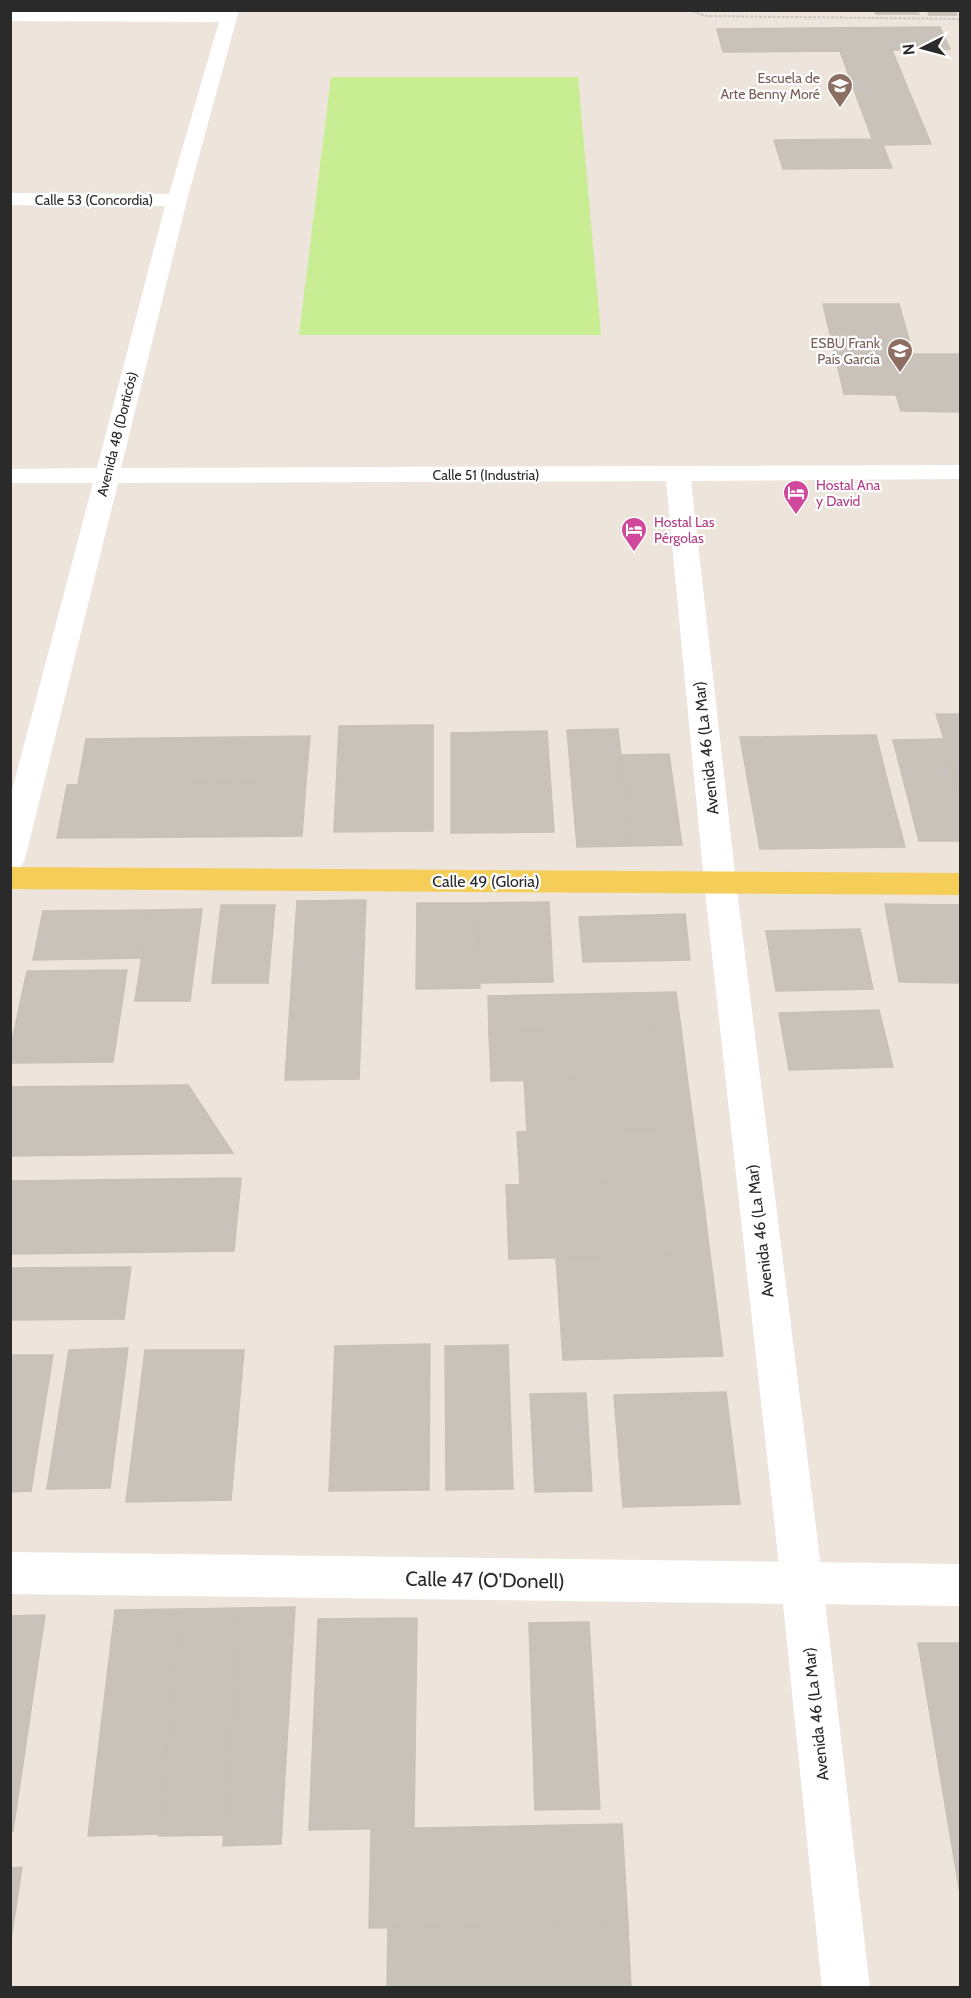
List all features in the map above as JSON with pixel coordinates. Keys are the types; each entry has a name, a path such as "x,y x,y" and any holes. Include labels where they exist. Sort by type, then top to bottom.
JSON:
{"main road":[{"name":"Calle 49 (Gloria)","path":"10,878 960,884"}],"street":[{"path":"10,16 230,14"},
{"name":"Avenida 48 (Dorticós)","path":"10,859 177,200 230,14"},
{"name":"Calle 53 (Concordia)","path":"10,199 177,200"},
{"name":"Calle 51 (Industria)","path":"10,476 678,475 960,472"},
{"name":"Avenida 46 (La Mar)","path":"678,475 720,882 846,1988"},
{"name":"Calle 47 (O'Donell)","path":"10,1573 960,1585"}],"path":[{"path":"688,10 706,16 960,19"}],"green space":[{"path":"331,77 578,77 601,335 299,335"}],"building":[{"path":"874,10 917,10 919,14 876,14"},
{"path":"927,10 955,10 957,15 929,15"},
{"path":"940,27 950,49 892,50 931,144 883,145 892,168 783,169 774,140 872,139 840,51 723,52 717,29"},
{"name":"ESBU Frank País García","path":"823,304 899,304 913,354 960,354 960,412 901,411 896,395 844,394"},
{"path":"936,714 960,714 960,795 944,739"},
{"path":"433,725 433,831 334,832 339,726"},
{"path":"618,729 631,846 577,847 567,730"},
{"path":"547,731 554,832 451,833 451,733"},
{"path":"876,735 890,791 750,793 740,737"},
{"path":"310,736 306,782 78,784 86,739"},
{"path":"944,739 960,795 960,841 919,841 893,740"},
{"path":"669,754 682,845 631,846 621,755"},
{"path":"306,782 302,836 57,838 67,785"},
{"path":"890,791 905,847 760,849 750,793"},
{"path":"366,900 359,1079 285,1080 297,901"},
{"path":"549,902 553,982 480,983 478,903"},
{"path":"417,903 478,903 480,988 416,989"},
{"path":"885,904 960,905 960,983 899,982"},
{"path":"221,905 275,905 268,983 212,983"},
{"path":"202,909 190,1001 135,1001 149,910"},
{"path":"149,910 142,958 33,960 43,911"},
{"path":"685,914 690,960 583,962 579,917"},
{"path":"860,929 873,989 776,991 766,931"},
{"path":"127,970 113,1062 10,1063 10,1050 27,971"},
{"path":"676,992 681,1028 489,1032 488,996"},
{"path":"879,1010 893,1067 789,1070 779,1013"},
{"path":"681,1028 687,1077 491,1081 489,1032"},
{"path":"687,1077 694,1128 527,1132 524,1080"},
{"path":"188,1085 233,1153 10,1156 10,1087"},
{"path":"694,1128 701,1181 520,1185 517,1132"},
{"path":"241,1178 234,1251 10,1254 10,1181"},
{"path":"701,1181 710,1254 509,1259 506,1185"},
{"path":"710,1254 723,1356 563,1360 556,1258"},
{"path":"131,1267 124,1319 10,1320 10,1268"},
{"path":"430,1344 429,1490 329,1491 335,1346"},
{"path":"508,1345 513,1489 446,1490 445,1346"},
{"path":"128,1348 110,1488 47,1489 69,1350"},
{"path":"145,1350 244,1350 231,1500 126,1502"},
{"path":"10,1355 53,1355 31,1491 10,1492"},
{"path":"726,1392 740,1504 623,1507 614,1395"},
{"path":"586,1393 592,1491 535,1492 530,1394"},
{"path":"295,1607 281,1844 223,1846 240,1608"},
{"path":"240,1608 223,1835 159,1836 180,1609"},
{"path":"180,1609 159,1834 88,1836 115,1610"},
{"path":"45,1615 13,1831 10,1831 10,1616"},
{"path":"417,1618 414,1828 309,1830 318,1619"},
{"path":"589,1622 600,1809 535,1810 529,1623"},
{"path":"918,1643 960,1643 960,1894"},
{"path":"622,1824 628,1924 369,1928 371,1829"},
{"path":"22,1867 10,1947 10,1868"},
{"path":"628,1924 631,1988 387,1988 388,1928"}],"place":[{"name":"Escuela de Arte Benny Moré","path":"840,109"},
{"name":"ESBU Frank País García","path":"900,374"},
{"name":"Hostal Ana y David","path":"796,516"},
{"name":"Hostal Las Pérgolas","path":"634,553"}]}
